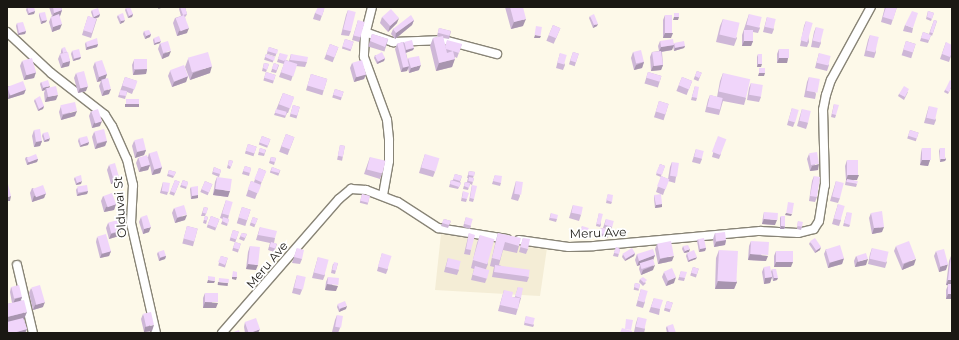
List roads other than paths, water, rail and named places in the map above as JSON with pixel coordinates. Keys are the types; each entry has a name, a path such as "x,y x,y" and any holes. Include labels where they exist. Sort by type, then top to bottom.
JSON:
{"street":[{"path":"372,7 365,32 364,57 387,120 390,140 389,161 383,195"},
{"name":"Meru Ave","path":"222,333 344,193 358,188 383,195 446,231 569,247 664,242 760,231 809,232 819,221 825,185 823,110 826,95 831,80 871,7"},
{"name":"Olduvai St","path":"7,32 51,73 105,115 112,126 127,159 133,185 131,223 156,333"},
{"path":"365,32 393,42 444,40 497,54"},
{"path":"17,265 33,333"}]}
